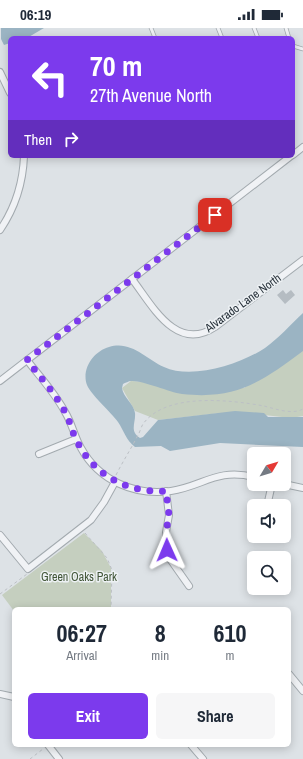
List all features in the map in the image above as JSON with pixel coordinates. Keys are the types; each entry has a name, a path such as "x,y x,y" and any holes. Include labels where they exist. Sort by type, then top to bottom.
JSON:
{"street":[{"path":"0,72 8,89"},
{"path":"0,230 13,206 19,190 24,158"},
{"path":"0,381 288,158"},
{"name":"Alvarado Lane North","path":"132,279 170,326 184,334 200,334 215,327 303,260"},
{"path":"27,360 65,412 76,440 91,462 115,479 139,490 166,491 227,474 247,476"},
{"path":"39,454 76,440"},
{"path":"0,535 28,569 91,520 104,502 115,479"},
{"path":"291,485 303,488"},
{"path":"166,491 169,515 166,532 167,550 172,563 189,586"},
{"path":"291,676 303,690"},
{"path":"0,694 12,697"},
{"path":"50,747 59,759"},
{"path":"193,747 203,759"}],"path":[{"path":"115,479 143,424 152,416 169,406 180,403 232,401 289,411 303,409"},
{"path":"84,531 104,555 112,570 110,607"},
{"path":"0,594 30,572 28,569"},
{"path":"30,759 45,747"}],"green space":[{"path":"303,340 303,416 291,418 255,414 221,413 158,420 135,411 122,388 131,381 244,388"},
{"name":"Green Oaks Park","path":"84,533 102,551 111,568 111,607 12,607 12,608 2,595"}],"water":[{"path":"1,28 44,28 30,36 8,36 8,44 4,45 1,39"},
{"path":"303,313 303,351 274,372 247,386 218,394 201,395 182,394 136,381 130,381 123,384 122,388 124,394 133,407 135,413 134,430 140,438 143,437 158,420 235,411 264,413 268,417 303,417 303,447 220,443 170,451 161,446 135,447 127,438 118,422 87,385 87,367 98,352 109,347 124,346 131,348 157,364 175,371 202,371 243,360 255,354 275,340"}],"building":[{"path":"283,290 286,294 291,290 295,295 285,304 277,295"}],"route":[{"path":"167,550 166,532 169,507 166,491 153,492 127,487 115,482 102,473 82,450 74,436 70,422 59,402 27,360 215,215"}]}
